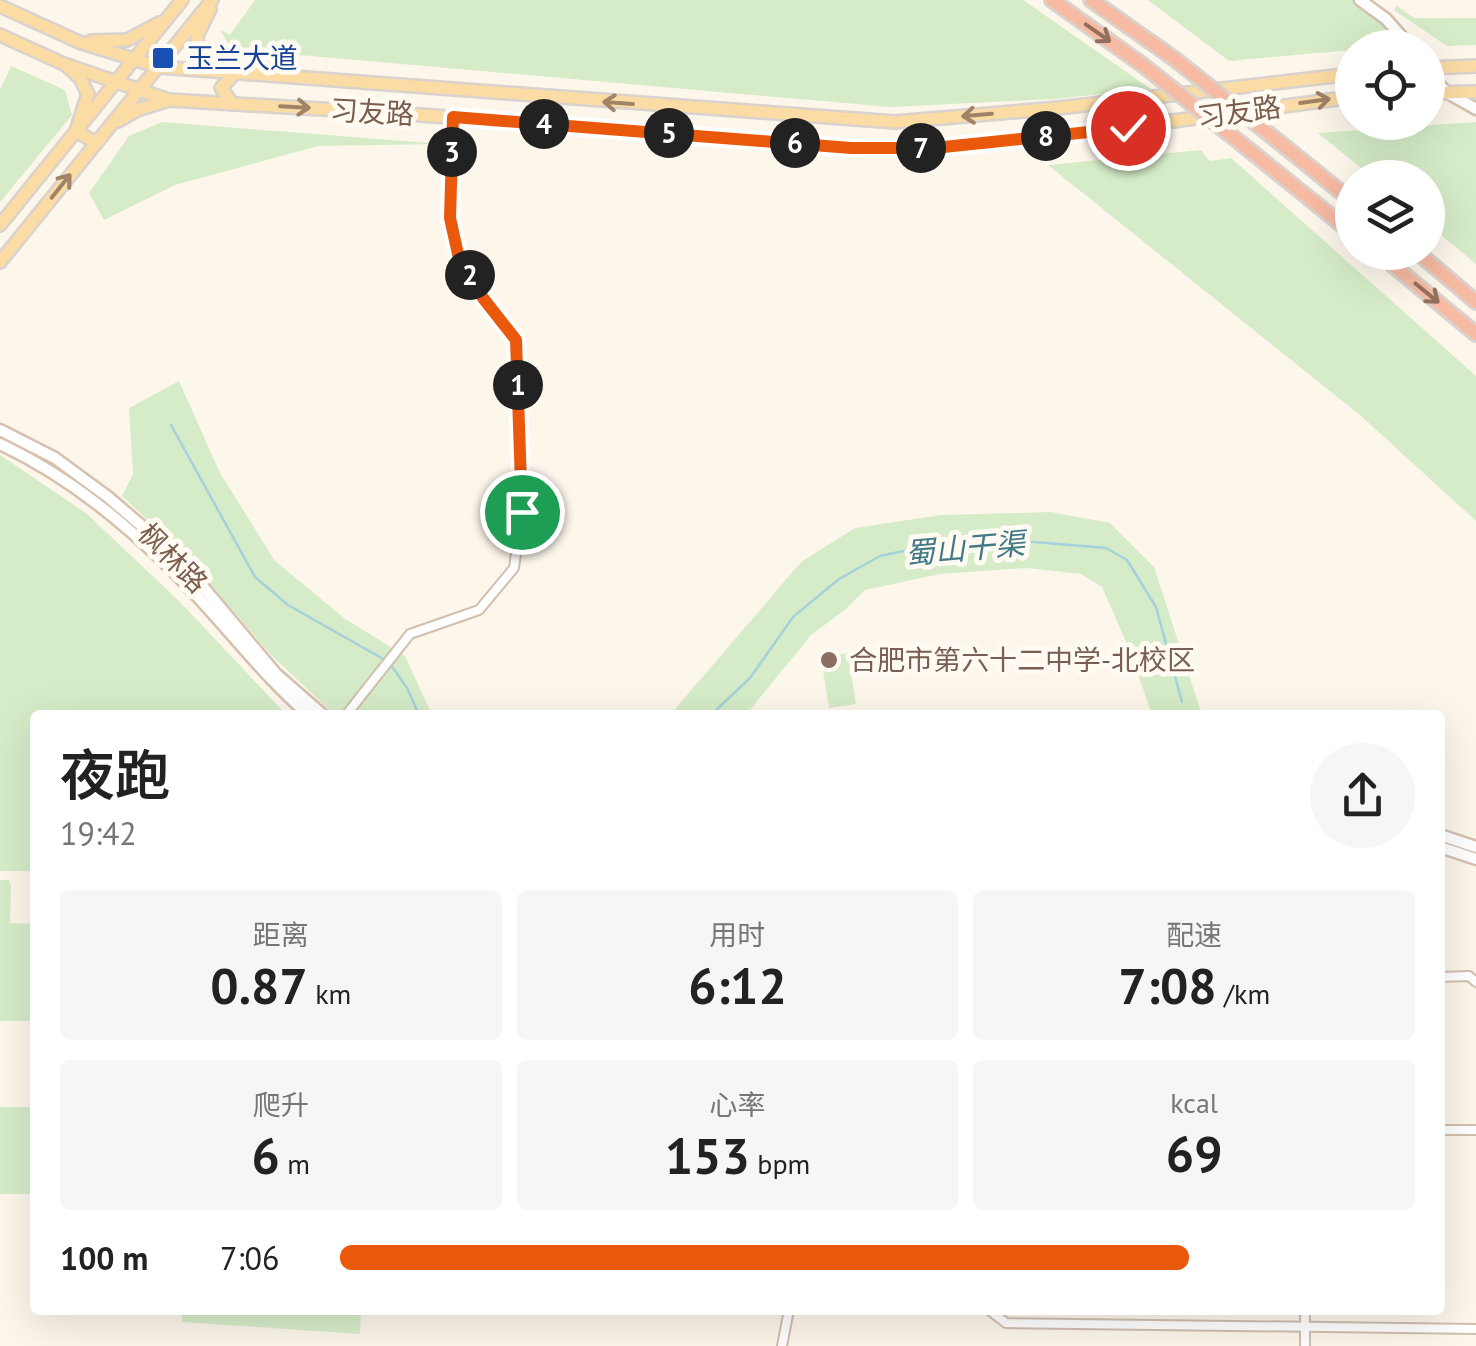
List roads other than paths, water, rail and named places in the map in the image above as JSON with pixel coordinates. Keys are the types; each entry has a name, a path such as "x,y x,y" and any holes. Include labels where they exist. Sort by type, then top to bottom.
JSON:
{"highway":[{"path":"1052,0 1144,66 1335,218"},
{"path":"1091,0 1176,60 1335,187"},
{"path":"1400,270 1476,334"},
{"path":"1438,270 1476,302"}],"main road":[{"path":"0,225 167,18 185,0 203,12"},
{"path":"0,262 213,0"},
{"path":"213,0 198,36 198,56 235,73 221,88 233,104"},
{"path":"1360,0 1396,30"},
{"name":"习友路","path":"0,6 79,42 158,66 895,122 1335,76"},
{"path":"79,42 127,40 167,18"},
{"name":"习友路","path":"0,34 64,64 170,100 851,148 934,148 1128,128 1335,100"},
{"path":"64,64 80,78 88,94 76,131"},
{"path":"1445,69 1476,66"},
{"path":"1446,92 1476,92"},
{"path":"1446,92 1476,109"},
{"path":"109,127 137,110 170,100"},
{"path":"76,131 96,143"},
{"name":"枫林路","path":"0,430 55,458 108,496 178,557 276,674 316,710"},
{"name":"枫林路","path":"0,444 60,474 120,521 173,570 264,674 304,710"},
{"path":"1445,838 1476,847"},
{"path":"1445,849 1476,859"}],"street":[{"path":"350,710 410,634 479,610 514,568 522,512 516,340 483,298 458,254 450,218 453,117"},
{"path":"1445,977 1470,976 1476,982"},
{"path":"1445,1130 1476,1130"},
{"path":"782,1346 789,1315"},
{"path":"996,1315 1006,1324 1476,1330"},
{"path":"1304,1346 1305,1315"}],"waterway":[{"name":"蜀山干渠","path":"171,425 255,577 288,605 385,660"},
{"name":"蜀山干渠","path":"716,710 750,678 793,617 839,579 880,556 918,548 1023,541 1106,548 1127,560 1156,607 1182,702"},
{"name":"蜀山干渠","path":"391,665 417,710"}],"place":[{"name":"玉兰大道","path":"163,58"},
{"name":"合肥市第六十二中学-北校区","path":"829,660"}]}
